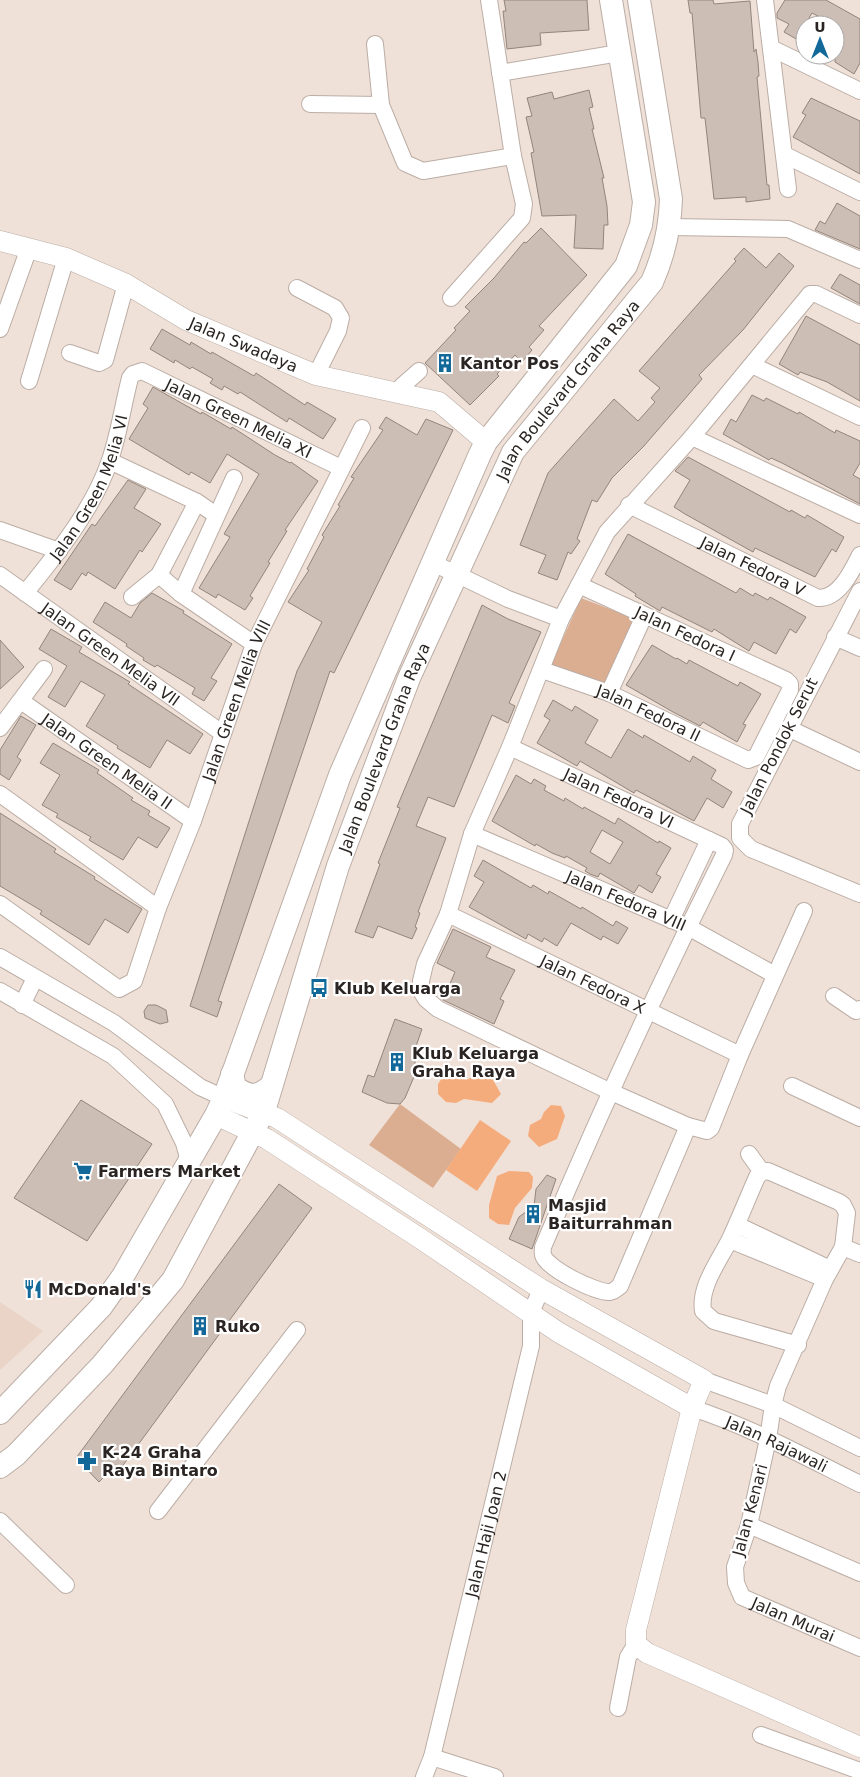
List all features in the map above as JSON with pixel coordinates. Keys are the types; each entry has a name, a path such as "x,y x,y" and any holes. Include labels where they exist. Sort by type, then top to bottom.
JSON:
{"main road":[{"name":"Jalan Boulevard Graha Raya","path":"0,1413 101,1307 123,1276 220,1107 340,775 486,442 626,266 641,225 644,202 611,0"},
{"name":"Jalan Boulevard Graha Raya","path":"0,1467 16,1455 102,1365 172,1280 264,1111 338,866 409,678 513,452 652,282 662,260 670,227 671,199 639,0"},
{"path":"232,1074 235,1088 246,1095 260,1095 272,1086"}],"street":[{"path":"451,298 522,218 524,204 513,156 488,0"},
{"path":"765,0 788,189"},
{"path":"375,44 381,104 406,163 422,170 513,156"},
{"path":"771,48 860,91"},
{"path":"500,73 619,53"},
{"path":"310,104 381,104"},
{"path":"785,155 860,192"},
{"path":"641,225 788,229 860,260"},
{"name":"Jalan Swadaya","path":"0,241 66,258 126,284 186,320 316,375 439,402 486,442"},
{"path":"2,318 29,248"},
{"path":"29,380 66,258"},
{"path":"70,353 99,363 105,360 126,284"},
{"path":"297,288 335,308 341,318 338,331 316,375"},
{"path":"804,911 740,1055 711,1128 707,1131 688,1126 610,1091 438,1009 426,999 421,991 425,964 448,914 472,834 542,670 560,620 607,532 629,505 692,437 810,294 816,294 860,315"},
{"path":"752,365 860,417"},
{"name":"Jalan Green Melia XI","path":"135,373 142,371 341,468"},
{"path":"400,394 402,386 419,371"},
{"name":"Jalan Green Melia VI","path":"25,592 59,551 96,490 110,461 130,378 135,373"},
{"name":"Jalan Green Melia VIII","path":"0,904 119,989 134,982 158,908 193,821 254,644 362,428"},
{"path":"692,437 860,515"},
{"path":"110,461 197,502 216,515"},
{"path":"181,594 234,478"},
{"path":"132,597 159,575 197,502"},
{"name":"Jalan Fedora V","path":"629,505 818,598 826,598 832,595 850,574 860,555"},
{"path":"0,530 59,551"},
{"path":"433,563 508,599 560,620"},
{"path":"159,575 181,594 254,644"},
{"name":"Jalan Green Melia VII","path":"3,582 25,592 222,733"},
{"name":"Jalan Fedora I","path":"578,585 786,680 790,684 790,690 753,760"},
{"name":"Jalan Pondok Serut","path":"860,591 740,824 740,838 751,849 860,894"},
{"path":"610,693 644,616"},
{"path":"836,636 860,648"},
{"path":"0,728 44,669"},
{"name":"Jalan Fedora II","path":"542,670 610,693 748,760 753,760"},
{"name":"Jalan Green Melia II","path":"21,701 193,821"},
{"path":"788,728 860,762"},
{"name":"Jalan Fedora VI","path":"510,747 722,846 725,850 724,855 688,927"},
{"path":"0,794 158,908"},
{"name":"Jalan Fedora VIII","path":"472,834 688,927 775,974"},
{"path":"671,920 709,840"},
{"name":"Jalan Fedora X","path":"448,914 740,1055"},
{"path":"688,927 610,1091 543,1247 542,1255 547,1262 572,1278 603,1292 613,1292 620,1286 688,1126"},
{"path":"0,957 114,1023 200,1087 220,1107 252,1132 268,1139 531,1312 558,1332 692,1408"},
{"path":"22,1005 35,978"},
{"path":"0,991 113,1056 165,1104 184,1143 189,1161"},
{"path":"834,996 856,1011 860,1009"},
{"path":"792,1086 860,1118"},
{"path":"220,1107 264,1111 286,1123 541,1289 704,1380 773,1406 860,1448"},
{"path":"749,1154 762,1172"},
{"path":"798,1345 714,1321 703,1311 704,1291 757,1177 762,1172 768,1171 843,1205 847,1214 843,1247 860,1254"},
{"path":"733,1232 828,1274"},
{"name":"Jalan Kenari","path":"736,1583 735,1567 749,1525 778,1386 798,1345 828,1274 843,1247"},
{"name":"Jalan Haji Joan 2","path":"424,1777 432,1757 531,1346 531,1312 541,1289"},
{"path":"158,1511 297,1330"},
{"path":"618,1708 628,1657 636,1644 636,1630 660,1530 692,1408 704,1380"},
{"name":"Jalan Rajawali","path":"692,1408 768,1439 860,1484"},
{"path":"0,1521 66,1585"},
{"path":"749,1525 860,1573"},
{"name":"Jalan Murai","path":"736,1583 742,1598 860,1648"},
{"path":"636,1644 646,1653 860,1747"},
{"path":"761,1735 860,1772"},
{"path":"432,1757 495,1777"}],"shaded area":[{"path":"581,598 633,618 609,687 551,665"},
{"path":"449,1073 459,1074 466,1080 481,1073 492,1078 501,1094 492,1103 464,1099 456,1103 446,1102 438,1094 438,1084 444,1075"},
{"path":"400,1104 461,1149 433,1188 369,1145"},
{"path":"551,1105 561,1106 565,1116 557,1139 539,1147 528,1136 530,1125 541,1119 544,1112"},
{"path":"480,1120 511,1141 477,1191 446,1170"},
{"path":"509,1171 529,1172 533,1177 532,1188 515,1208 509,1225 498,1224 489,1218 489,1205 497,1176"},
{"path":"0,1302 43,1331 0,1370"}],"building":[{"path":"504,0 587,0 589,30 540,33 541,45 507,49 503,11 506,11"},
{"path":"688,0 713,0 714,4 750,1 754,52 756,49 758,62 759,76 757,77 770,199 746,202 746,197 714,199 705,118 701,118 692,13 690,13"},
{"path":"785,0 826,0 860,19 860,63 854,74 840,65 845,65 845,15 816,15 812,13 811,15 795,15 795,38 784,32 789,24 777,18 777,13"},
{"path":"589,90 593,107 589,108 594,129 592,129 604,178 602,178 607,206 608,225 604,225 603,249 574,248 576,215 542,216 531,153 534,152 526,117 532,116 527,98 552,92 554,99"},
{"path":"811,98 860,121 860,174 793,137 806,115 802,113"},
{"path":"837,203 860,216 860,249 815,230 820,221 825,224"},
{"path":"541,228 587,275 539,326 544,330 529,347 532,350 522,362 515,355 497,374 499,376 470,405 425,363 456,330 454,328 470,311 465,307 494,278 524,242 526,243"},
{"path":"744,248 766,268 779,253 794,266 743,330 699,375 702,379 643,447 612,478 597,502 592,500 577,539 580,541 571,554 568,552 557,580 538,573 546,555 520,545 548,473 614,399 638,421 655,402 651,398 660,388 639,371 736,261 734,259"},
{"path":"840,274 860,285 860,304 831,288"},
{"path":"806,316 860,345 860,401 827,382 800,372 798,375 779,364"},
{"path":"162,329 190,345 191,342 211,354 212,352 254,376 256,373 305,405 307,402 336,419 323,439 289,418 287,422 240,392 238,394 224,386 222,390 210,383 213,379 192,367 190,369 175,360 174,363 150,349"},
{"path":"153,387 201,414 202,412 231,429 232,427 275,455 291,462 318,481 285,530 287,531 268,562 270,563 250,596 253,598 245,610 218,594 216,598 199,588 230,537 224,534 259,474 227,454 210,483 191,472 189,475 129,439 148,408 143,404"},
{"path":"752,395 764,401 766,398 798,414 799,412 835,433 836,430 860,441 860,463 853,475 860,479 860,504 782,463 771,458 769,460 723,434 731,419 736,422"},
{"path":"386,417 417,435 426,419 453,430 334,673 330,671 218,1001 222,1002 217,1017 190,1006 297,671 322,622 288,602 309,570 307,569 324,537 322,535 354,478 351,477 383,430 379,428"},
{"path":"688,457 790,512 791,510 805,518 807,515 844,537 836,552 832,549 815,577 755,548 753,552 674,507 690,480 675,471"},
{"path":"128,480 146,489 134,508 161,524 142,552 140,550 115,589 88,572 86,576 82,573 71,590 54,580 92,524 95,526"},
{"path":"628,534 736,593 740,588 753,596 755,593 768,600 770,597 806,617 796,633 790,629 776,654 754,642 749,651 714,629 712,632 662,607 660,611 635,596 636,594 605,574"},
{"path":"152,593 184,611 183,613 232,644 211,678 217,681 204,701 192,694 195,688 157,665 155,667 143,660 144,658 126,646 127,644 93,622 105,602 131,618 140,603"},
{"path":"482,605 508,619 541,632 509,703 515,706 508,723 492,715 454,807 428,797 416,826 446,838 418,912 420,913 415,927 417,928 412,939 378,926 373,938 355,932 380,864 378,863 400,808 397,807"},
{"path":"51,629 82,647 79,652 130,682 128,684 203,734 190,754 167,740 150,768 86,726 105,695 81,681 65,707 48,697 67,666 39,649"},
{"path":"0,640 24,667 0,689"},
{"path":"652,645 687,664 689,660 738,686 740,682 761,694 743,724 746,725 737,742 703,722 700,726 626,685"},
{"path":"553,700 572,711 575,706 598,720 585,743 611,758 628,729 643,738 644,735 690,762 693,756 716,770 711,779 732,792 723,808 707,798 694,821 636,790 634,793 580,761 577,766 537,743 550,720 544,716"},
{"path":"21,716 36,725 17,757 21,760 9,780 0,774 0,750"},
{"path":"53,743 99,770 97,773 133,798 131,800 150,811 148,815 170,828 157,848 138,837 123,860 89,840 91,837 56,817 58,814 42,805 60,775 40,763"},
{"path":"516,775 531,784 534,779 546,786 544,790 564,801 565,798 583,809 584,807 615,824 618,818 658,843 659,841 671,848 656,874 661,877 652,893 639,885 634,893 600,873 598,877 590,874 585,871 587,868 566,856 565,858 552,853 536,844 535,846 492,821","holes":["602,830 623,842 610,864 590,852"]},
{"path":"0,813 56,849 54,852 142,909 128,933 105,919 89,945 40,914 42,911 0,886"},
{"path":"483,860 531,888 533,885 548,894 549,891 581,909 582,907 613,926 616,921 628,928 618,944 603,936 601,940 571,923 557,946 544,938 542,942 528,934 526,939 469,907 484,882 474,876"},
{"path":"453,929 491,947 486,957 515,970 500,999 504,1001 494,1024 443,1000 455,972 437,963"},
{"path":"148,1005 156,1005 166,1010 168,1022 160,1024 145,1018 144,1011"},
{"name":"Klub Keluarga Graha Raya","path":"395,1019 422,1029 414,1052 416,1072 405,1098 400,1104 387,1103 362,1092 368,1075 374,1077"},
{"name":"Farmers Market","path":"81,1100 152,1144 87,1241 14,1198"},
{"name":"Masjid Baiturrahman","path":"547,1175 556,1179 532,1249 509,1239 519,1217 534,1206 536,1189"},
{"name":"Ruko","path":"279,1184 312,1208 121,1468 116,1465 99,1482 76,1458"}],"place":[{"name":"Kantor Pos","path":"445,363"},
{"name":"Klub Keluarga","path":"319,988"},
{"name":"Klub Keluarga Graha Raya","path":"397,1062"},
{"name":"Farmers Market","path":"83,1171"},
{"name":"Masjid Baiturrahman","path":"533,1214"},
{"name":"McDonald's","path":"33,1289"},
{"name":"Ruko","path":"200,1326"},
{"name":"K-24 Graha Raya Bintaro","path":"87,1461"}]}
